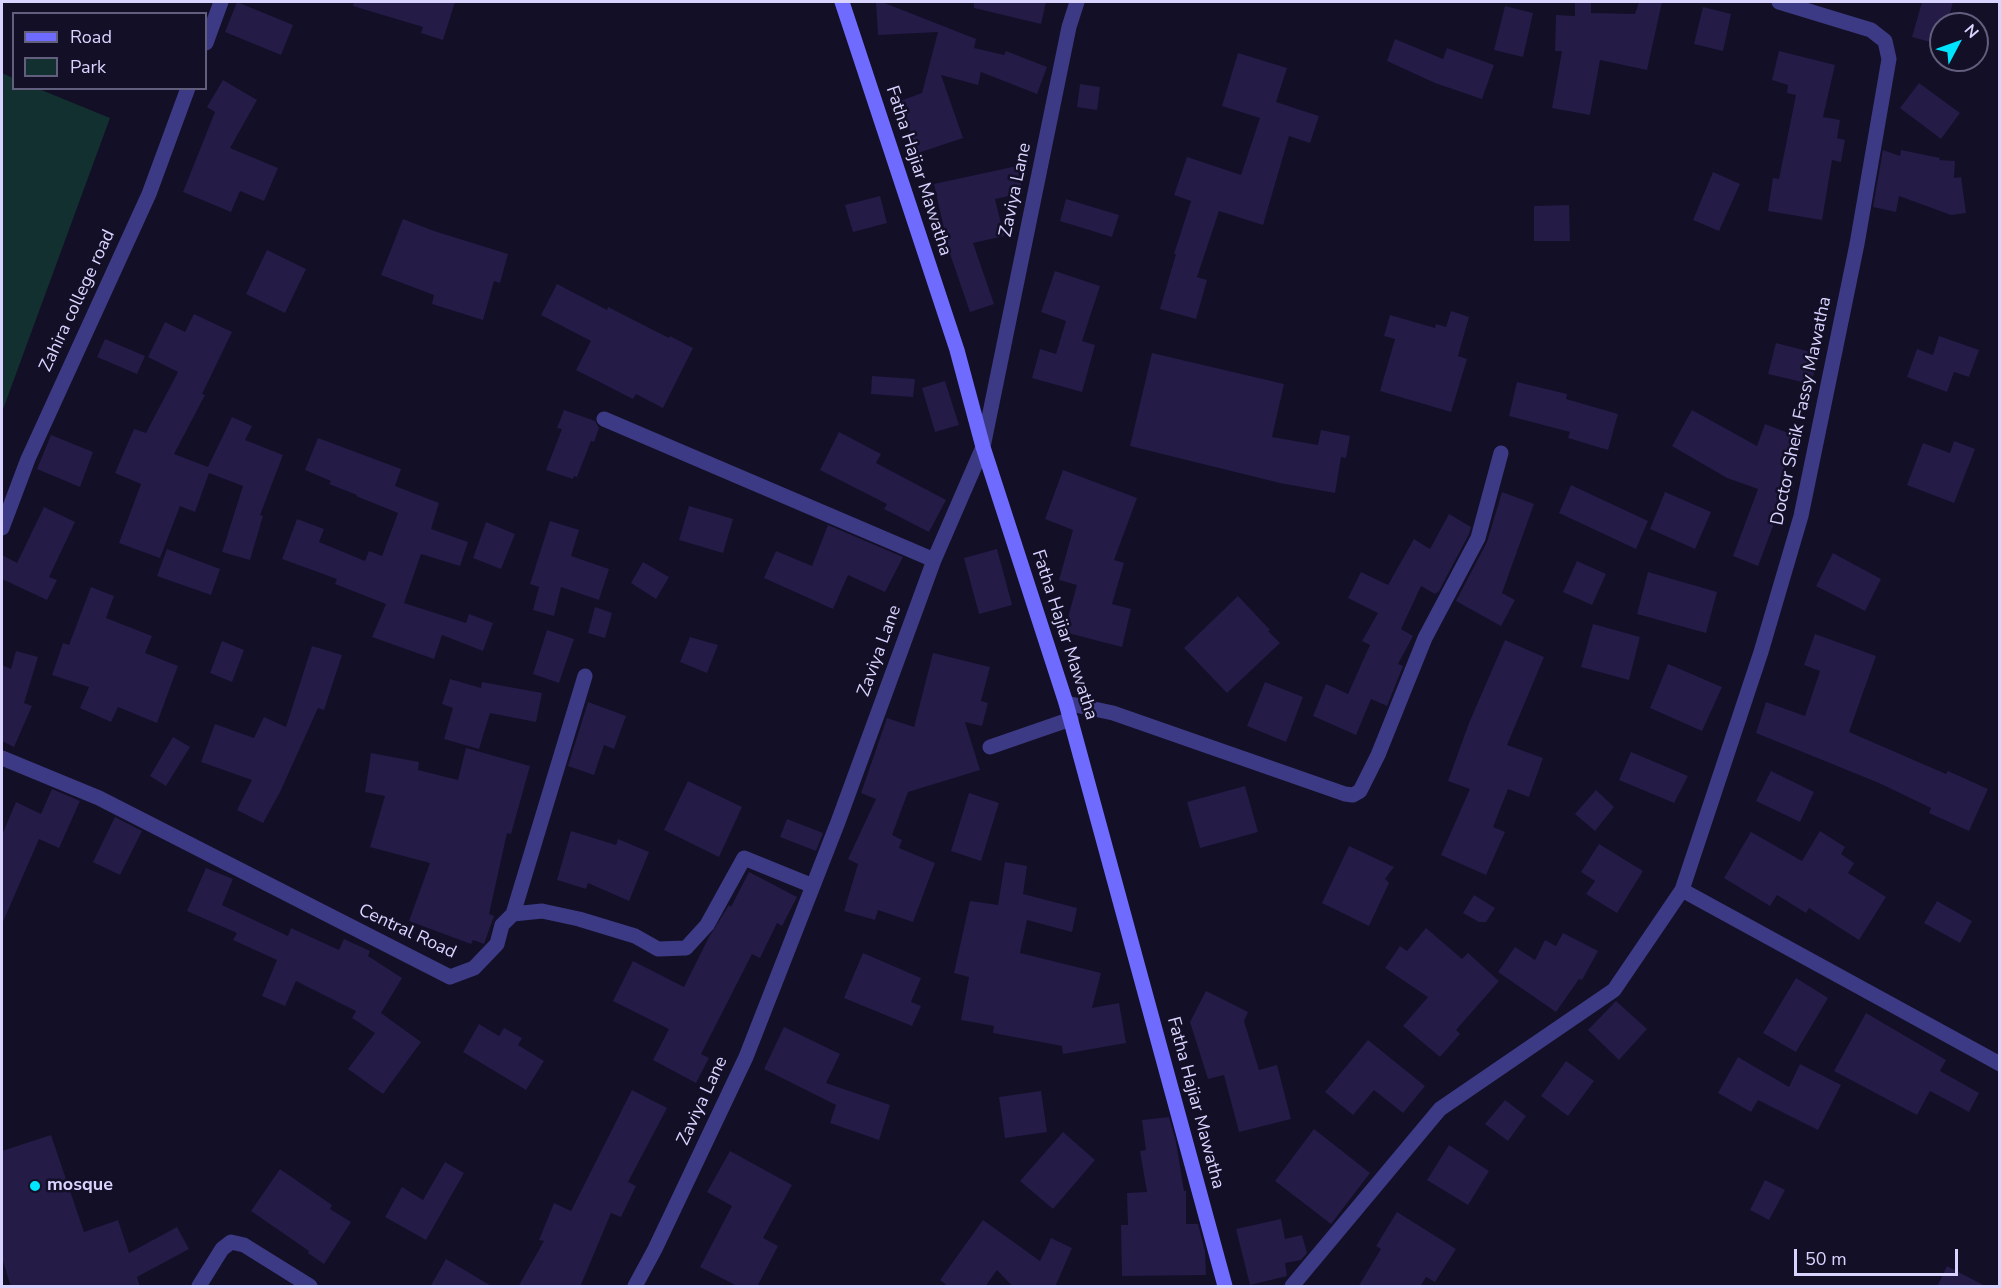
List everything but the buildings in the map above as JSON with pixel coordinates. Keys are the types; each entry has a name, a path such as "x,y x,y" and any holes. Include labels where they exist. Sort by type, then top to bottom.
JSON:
{"street":[{"path":"207,40 221,2"},
{"name":"Fatha Hajiar Mawatha","path":"842,2 957,350 983,447 1071,719 1225,1287"},
{"name":"Zaviya Lane","path":"635,1287 746,1057 813,886 934,560 983,447 1069,27 1077,2"},
{"name":"Doctor Sheik Fassy Mawatha","path":"1292,1287 1440,1109 1614,990 1682,890 1761,652 1801,516 1857,244 1889,59 1885,41 1871,30 1779,2"},
{"name":"Zahira college road","path":"2,528 28,459 148,194 187,90"},
{"path":"604,418 934,560"},
{"path":"1066,703 1113,713 1345,794 1353,795 1360,791 1378,755 1425,638 1478,538 1501,453"},
{"name":"Central Road","path":"2,758 99,798 450,977 474,968 497,944 502,925 513,914 585,676"},
{"path":"990,747 1071,719"},
{"path":"513,914 542,911 579,919 635,936 658,949 686,948 707,925 744,858 813,886"},
{"path":"1682,890 2000,1064"},
{"path":"199,1287 222,1248 231,1242 244,1245 310,1287"}],"green space":[{"path":"2,73 12,78 12,90 41,90 110,118 2,412"}],"place":[{"name":"mosque","path":"35,1186"}]}
